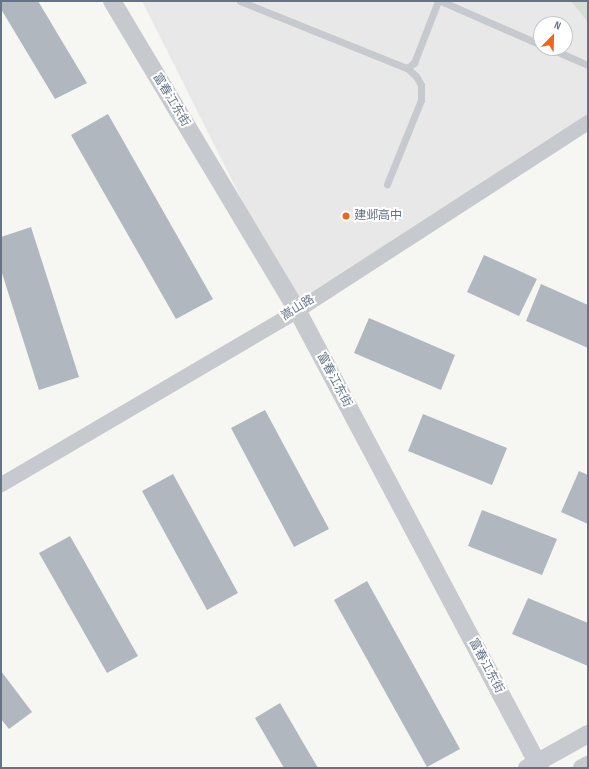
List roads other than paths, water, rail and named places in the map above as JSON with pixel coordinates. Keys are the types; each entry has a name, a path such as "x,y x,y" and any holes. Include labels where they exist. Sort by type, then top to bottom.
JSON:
{"street":[{"name":"富春江东街","path":"112,1 297,310 535,766"},
{"name":"嵩山路","path":"1,484 297,310 588,122"},
{"path":"535,766 588,734"},
{"path":"582,768 588,765"}],"lane":[{"path":"240,1 407,68 416,76 421,85 421,100 387,184"},
{"path":"407,68 414,63 438,1"},
{"path":"441,1 533,41"},
{"path":"567,56 588,65"}],"place":[{"name":"建邺高中","path":"346,216"}]}
